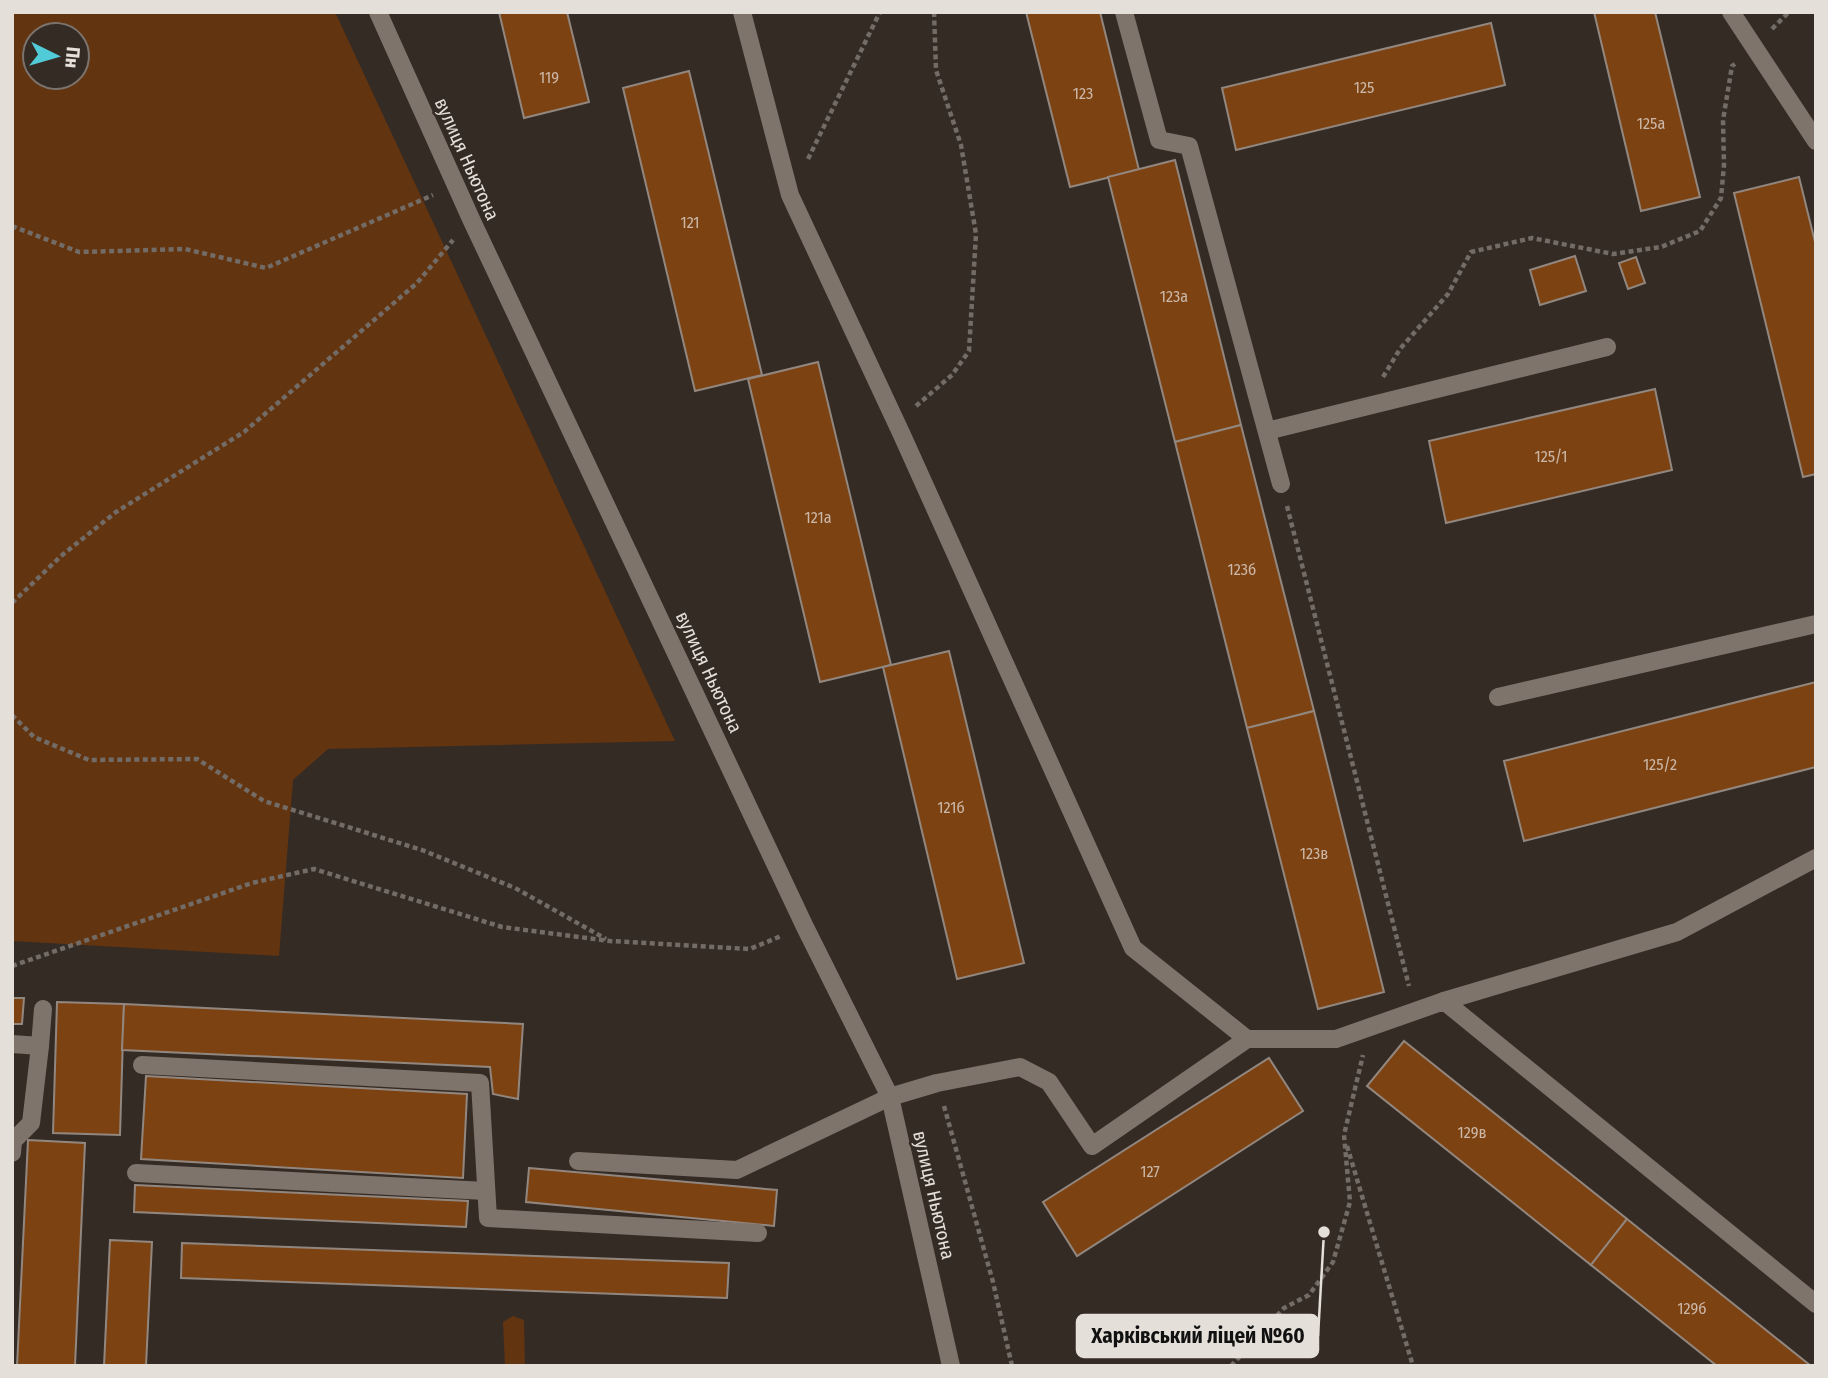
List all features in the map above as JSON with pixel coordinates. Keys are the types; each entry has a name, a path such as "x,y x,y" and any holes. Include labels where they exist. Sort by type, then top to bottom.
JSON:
{"street":[{"name":"вулиця Ньютона","path":"378,12 456,187 804,927 890,1097 951,1366"},
{"path":"742,12 790,195 902,435 1133,948 1247,1039"},
{"path":"1124,12 1159,140 1189,146 1281,484"},
{"path":"1731,12 1759,54 1808,114 1816,141"},
{"path":"1267,431 1366,404 1606,347"},
{"path":"1498,697 1816,624"},
{"path":"578,1161 737,1170 890,1097 937,1083 1020,1067 1049,1082 1092,1146 1247,1039 1336,1039 1444,1001 1677,932 1816,858"},
{"path":"1444,1001 1816,1304"},
{"path":"12,1153 13,1141 30,1123 43,1009"},
{"path":"12,1044 40,1045"},
{"path":"142,1065 480,1083 488,1217 758,1233"},
{"path":"136,1173 486,1191"}],"path":[{"path":"790,195 880,12"},
{"path":"902,435 911,410 952,375 970,351 976,233 961,145 936,70 934,12"},
{"path":"1366,404 1399,349 1448,294 1471,252 1532,238 1613,254 1661,247 1700,231 1721,198 1723,120 1732,66 1759,54 1771,30 1789,12"},
{"path":"12,226 79,252 185,249 266,268 389,212 456,187"},
{"path":"12,603 61,556 116,512 244,432 417,283 471,219"},
{"path":"1281,484 1415,1011"},
{"path":"12,716 34,737 89,760 197,759 264,801 422,850 515,888 610,941"},
{"path":"12,967 252,883 314,869 502,927 610,941 750,949 804,927"},
{"path":"1231,1366 1284,1308 1309,1295 1332,1262 1350,1202 1344,1136 1370,1027"},
{"path":"937,1083 993,1282 1012,1366"},
{"path":"1344,1136 1413,1366"}],"shaded area":[{"path":"12,12 335,12 675,741 328,749 293,780 279,956 12,941"},
{"path":"513,1316 524,1320 525,1366 505,1366 503,1322"}],"building":[{"path":"499,12 567,12 589,102 524,118"},
{"path":"1026,12 1100,12 1139,170 1070,187"},
{"path":"1594,12 1655,12 1700,197 1641,211"},
{"path":"1491,23 1505,85 1236,150 1222,88"},
{"path":"689,71 762,375 695,391 623,88"},
{"path":"1175,160 1241,425 1175,442 1108,177"},
{"path":"1799,177 1816,246 1816,474 1803,477 1734,193"},
{"path":"1575,256 1586,291 1540,305 1530,270"},
{"path":"1636,257 1645,283 1628,289 1619,263"},
{"path":"818,362 891,665 820,682 748,379"},
{"path":"1655,389 1672,470 1446,523 1429,441"},
{"path":"1241,425 1314,711 1247,728 1175,442"},
{"path":"949,651 1024,963 957,979 883,667"},
{"path":"1816,682 1816,767 1524,841 1504,761"},
{"path":"1314,711 1384,992 1318,1009 1247,728"},
{"path":"12,998 24,998 22,1024 12,1024"},
{"path":"57,1002 124,1004 120,1135 53,1133"},
{"path":"124,1004 523,1024 518,1099 493,1094 490,1067 122,1050"},
{"path":"1404,1041 1627,1219 1591,1265 1367,1086"},
{"path":"1269,1058 1303,1111 1077,1256 1043,1202"},
{"path":"146,1076 467,1094 463,1178 141,1159"},
{"path":"28,1140 85,1143 75,1366 17,1366"},
{"path":"529,1168 777,1190 774,1226 526,1202"},
{"path":"135,1185 468,1201 466,1227 134,1212"},
{"path":"1627,1219 1811,1366 1717,1366 1591,1265"},
{"path":"110,1240 152,1242 146,1366 104,1366"},
{"path":"182,1243 729,1263 727,1298 181,1278"}],"place":[{"name":"Харківський ліцей №60","path":"1324,1232"}]}
